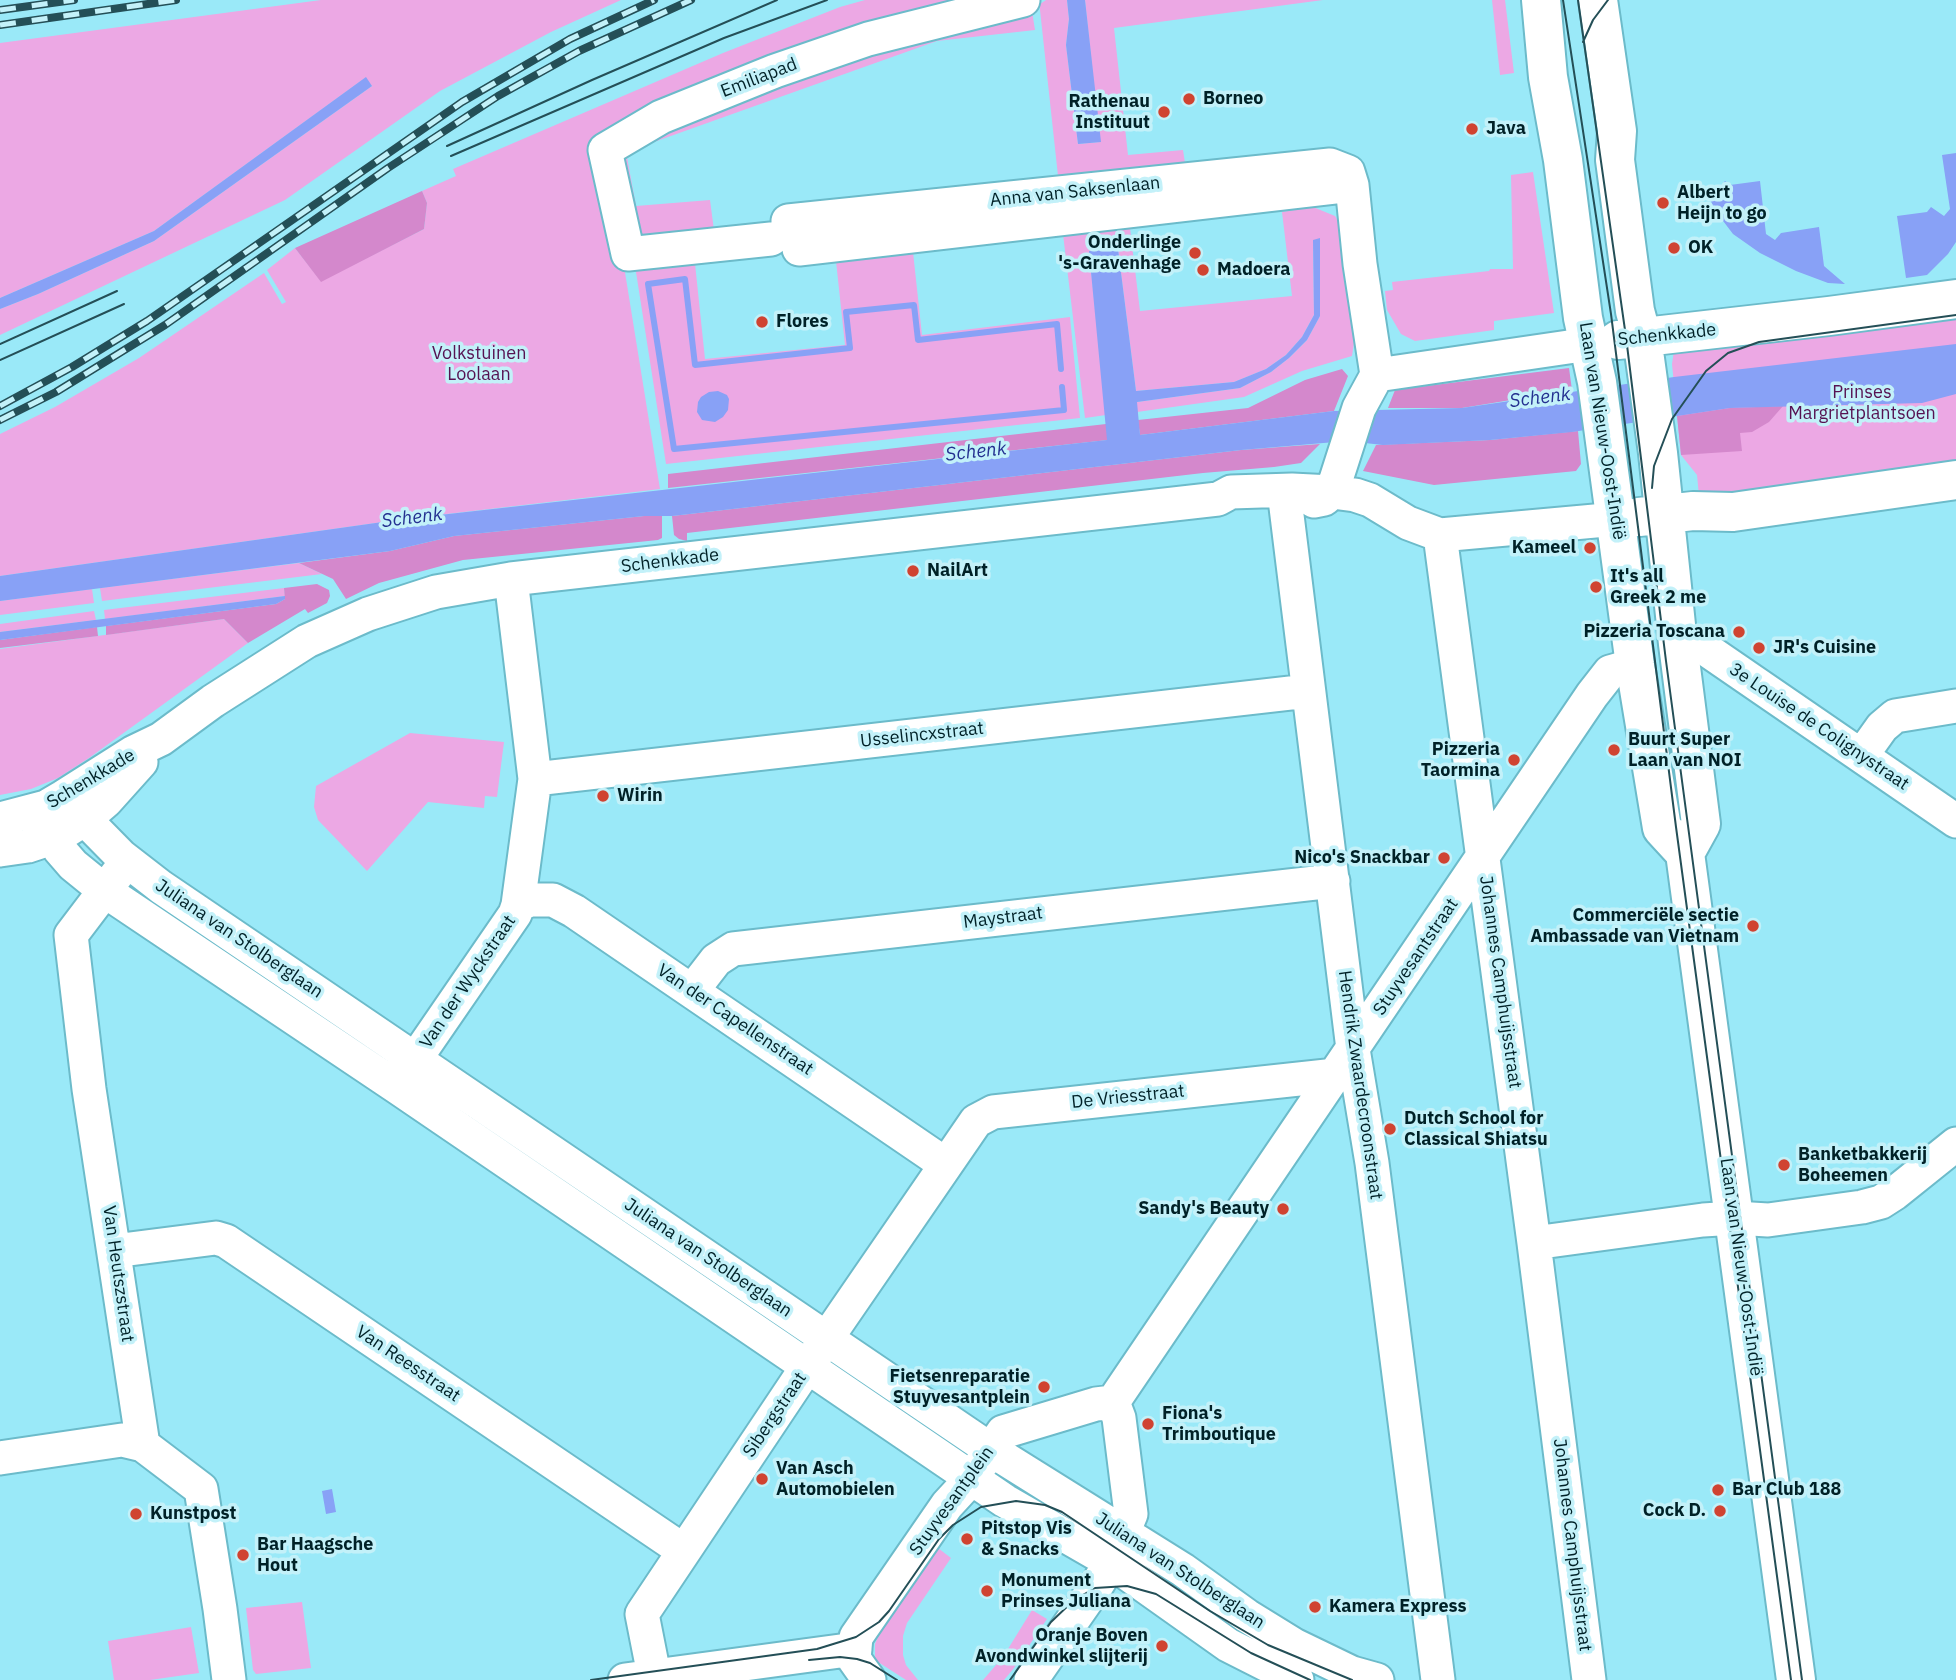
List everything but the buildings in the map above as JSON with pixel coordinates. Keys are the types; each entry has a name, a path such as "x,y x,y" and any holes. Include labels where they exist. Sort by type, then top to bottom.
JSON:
{"main road":[{"name":"Laan van Nieuw-Oost-Indië","path":"1541,0 1548,77 1563,160 1588,344 1597,382 1635,665 1662,828 1685,853 1796,1680"},
{"path":"1598,0 1617,131 1615,160 1635,311 1649,378 1701,824 1685,853"},
{"name":"Schenkkade","path":"1588,344 1956,299"},
{"path":"1617,519 1664,514 1733,512 1956,480"}],"street":[{"name":"Emiliapad","path":"628,254 605,150 661,117 775,71 868,39 1023,0"},
{"path":"1598,0 1606,0"},
{"name":"Anna van Saksenlaan","path":"628,254 786,236 1352,185 1360,264 1377,375"},
{"name":"Schenkkade","path":"1377,375 1588,344"},
{"path":"1377,375 1359,408 1332,492 1370,500 1408,523 1440,535 1617,519"},
{"name":"Schenkkade","path":"37,824 134,752 161,739 213,701 307,641 351,621 436,592 511,579 1218,499 1232,506 1285,498 1324,499 1332,492"},
{"name":"Hendrik Zwaardecroonstraat","path":"1285,498 1333,881 1344,1062 1372,1163 1438,1680"},
{"name":"Johannes Camphuijsstraat","path":"1440,535 1589,1680"},
{"name":"Van der Wyckstraat","path":"397,1087 515,914 518,905 536,779 511,579"},
{"name":"3e Louise de Colignystraat","path":"1678,644 1696,644 1707,650 1956,821"},
{"name":"Stuyvesantstraat","path":"1114,1402 1601,682 1610,672 1635,665"},
{"name":"Usselincxstraat","path":"536,779 1308,691"},
{"path":"1862,755 1882,727 1895,716 1956,706"},
{"name":"Juliana van Stolberglaan","path":"37,824 121,856 161,887 990,1450 1117,1547 1228,1645 1297,1680"},
{"name":"Juliana van Stolberglaan","path":"37,824 73,865 105,891 1005,1501 1117,1547 1294,1645 1352,1673 1377,1680"},
{"name":"Van Heutszstraat","path":"121,856 119,872 71,935 89,1089 143,1445"},
{"name":"Maystraat","path":"692,991 716,960 733,949 1333,881"},
{"name":"Van der Capellenstraat","path":"518,905 530,900 552,900 574,911 945,1164"},
{"name":"De Vriesstraat","path":"945,1164 976,1121 993,1112 1344,1062"},
{"path":"1534,1243 1735,1218 1768,1220 1862,1207 1881,1202 1956,1144"},
{"name":"Sibergstraat","path":"645,1679 642,1614 945,1164"},
{"name":"Van Reesstraat","path":"114,1251 216,1238 226,1241 684,1551"},
{"path":"1031,1680 1095,1588 1131,1514 1119,1418 1114,1402"},
{"name":"Stuyvesantplein","path":"855,1649 856,1637 947,1505 971,1479 1003,1433 1096,1404 1114,1402"},
{"path":"0,1458 122,1440 143,1445 201,1489 229,1680"},
{"path":"645,1679 855,1649 854,1659 869,1680"}],"green space":[{"path":"321,0 621,0 551,32 440,91 285,200 0,335 0,309 154,241 372,86 365,78 154,231 0,298 0,43"},
{"name":"Volkstuinen Loolaan","path":"865,0 999,0 599,142 621,248 610,250 610,255 612,260 623,260 660,489 404,519 0,576 0,434 55,407 139,358 264,273 282,304 286,302 267,270 295,248 321,281 424,229 427,203 422,191 456,176 453,169 723,53 840,7"},
{"path":"1046,0 1067,0 1069,19 1066,45 1078,144 1100,142 1085,0 1323,0 1114,28 1128,155 1183,150 1185,163 1058,176 1040,10 1040,4"},
{"path":"1492,0 1505,0 1514,73 1500,75"},
{"path":"1031,5 1035,30 937,41 626,152 636,206 710,200 715,238 637,240 611,152 775,77"},
{"path":"1533,172 1554,313 1494,321 1494,330 1415,341 1401,334 1387,310 1385,291 1393,290 1392,282 1490,269 1513,269 1511,175"},
{"path":"1313,207 1335,216 1341,226 1354,343 1352,356 1302,371 1244,397 1137,412 1137,402 1240,388 1271,372 1289,358 1307,340 1320,316 1313,240 1314,315 1302,337 1286,355 1266,369 1234,382 1136,391 1118,249 1089,251 1106,415 1085,418 1063,234 1130,228 1140,311 1292,296 1282,212"},
{"path":"913,252 922,335 1070,317 1080,418 666,464 636,272 639,265 694,254 705,359 845,345 836,261"},
{"name":"Prinses Margrietplantsoen","path":"1956,307 1956,473 1700,506 1697,475 1681,455 1672,364 1674,350"},
{"path":"299,563 322,574 102,601 100,588"},
{"path":"284,588 285,596 105,619 104,610"},
{"path":"92,589 94,603 0,615 0,601"},
{"path":"94,611 96,620 0,632 0,624"},
{"path":"224,619 248,643 58,778 31,789 0,795 0,649"},
{"path":"410,733 504,742 497,797 485,796 484,808 428,802 367,871 318,820 314,807 316,786"},
{"path":"938,1548 951,1558 907,1623 903,1636 903,1655 906,1665 918,1680 906,1680 875,1660 875,1644 881,1630"},
{"path":"302,1602 311,1668 256,1674 253,1670 246,1608"},
{"path":"1032,1610 1047,1619 1014,1668 1004,1680 983,1680 1003,1657"},
{"path":"191,1627 199,1673 150,1680 114,1680 108,1641"}],"shaded area":[{"path":"422,191 427,203 424,229 321,282 295,248"},
{"path":"1569,368 1572,390 1462,408 1388,408 1395,390"},
{"path":"1342,369 1348,376 1334,411 1140,435 1138,420 1248,408 1305,380"},
{"path":"1783,406 1769,422 1752,432 1740,433 1742,451 1681,455 1677,416 1730,408"},
{"path":"1106,424 1108,440 668,488 668,474"},
{"path":"1578,431 1581,464 1576,471 1434,485 1363,471 1376,445 1490,440"},
{"path":"1320,444 1301,463 1274,467 687,533 687,541 674,535 672,516 1241,450"},
{"path":"662,516 662,538 463,560 379,583 346,599 333,579 299,563 390,551 454,536"},
{"path":"317,584 329,590 327,603 308,613 305,609 248,643 224,619 106,635 106,626 276,604 285,599 284,588"},
{"path":"97,627 98,636 0,648 0,640"}],"water":[{"path":"1067,0 1085,0 1101,142 1078,144 1066,45 1069,19"},
{"path":"366,77 372,86 154,241 0,309 0,298 154,231"},
{"path":"1956,153 1956,242 1927,275 1906,278 1897,216 1927,212 1931,207 1944,216 1950,209 1942,155"},
{"path":"1725,181 1730,185 1760,181 1766,234 1775,240 1781,233 1819,227 1824,266 1845,284 1828,283 1796,271 1760,253 1733,234 1714,209 1706,188 1715,193"},
{"name":"Schenk","path":"1320,238 1320,316 1307,340 1271,372 1240,388 1137,402 1140,435 1334,411 1462,408 1674,377 1956,344 1956,394 1922,403 1730,408 1572,432 1490,440 1383,445 1347,441 1241,450 672,516 644,516 454,536 390,551 0,601 0,576 404,519 1107,440 1089,251 1118,249 1136,391 1234,382 1266,369 1286,355 1302,337 1314,315 1313,240"},
{"path":"718,391 727,395 728,410 715,422 702,420 697,412 698,402 709,392"},
{"path":"285,596 285,599 276,604 0,640 0,632"},
{"path":"332,1489 336,1512 326,1514 322,1491"}],"waterway":[{"path":"1061,369 1057,324 918,340 914,305 846,312 850,348 695,365 685,279 648,284 674,449 1064,410 1062,387"}],"tram line":[{"path":"447,146 777,0"},
{"path":"451,156 724,38 827,0"},
{"path":"1563,0 1611,314 1676,827 1791,1680"},
{"path":"1578,0 1626,337 1666,661 1802,1680"},
{"path":"1583,42 1593,20 1608,0"},
{"path":"0,344 117,291"},
{"path":"0,360 124,304"},
{"path":"1652,488 1654,466 1672,419 1706,371 1728,353 1759,342 1956,315"},
{"path":"591,1680 817,1649 856,1637 879,1622 889,1611 939,1539 953,1525 981,1507 1016,1501 1045,1505 1062,1512 1210,1611 1268,1645 1352,1680"},
{"path":"1010,1680 1051,1622 1074,1600 1095,1588 1127,1586 1156,1594 1251,1653 1310,1680"},
{"path":"809,1660 840,1657 857,1659 870,1663 897,1680"}],"railway":[{"path":"0,10 74,0"},
{"path":"0,25 176,0"},
{"path":"0,406 72,367 147,321 462,102 570,39 654,0"},
{"path":"0,420 56,392 165,325 388,168 498,96 579,51 691,0"}],"place":[{"name":"Borneo","path":"1189,99"},
{"name":"Rathenau Instituut","path":"1164,112"},
{"name":"Java","path":"1472,129"},
{"name":"Albert Heijn to go","path":"1663,203"},
{"name":"OK","path":"1674,248"},
{"name":"Onderlinge 's-Gravenhage","path":"1195,253"},
{"name":"Madoera","path":"1203,270"},
{"name":"Flores","path":"762,322"},
{"name":"Kameel","path":"1590,548"},
{"name":"NailArt","path":"913,571"},
{"name":"It's all Greek 2 me","path":"1596,587"},
{"name":"Pizzeria Toscana","path":"1739,632"},
{"name":"JR's Cuisine","path":"1759,648"},
{"name":"Buurt Super Laan van NOI","path":"1614,750"},
{"name":"Pizzeria Taormina","path":"1514,760"},
{"name":"Wirin","path":"603,796"},
{"name":"Nico's Snackbar","path":"1444,858"},
{"name":"Commerciële sectie Ambassade van Vietnam","path":"1753,926"},
{"name":"Dutch School for Classical Shiatsu","path":"1390,1129"},
{"name":"Banketbakkerij Boheemen","path":"1784,1165"},
{"name":"Sandy's Beauty","path":"1283,1209"},
{"name":"Fietsenreparatie Stuyvesantplein","path":"1044,1387"},
{"name":"Fiona's Trimboutique","path":"1148,1424"},
{"name":"Van Asch Automobielen","path":"762,1479"},
{"name":"Bar Club 188","path":"1718,1490"},
{"name":"Cock D.","path":"1720,1511"},
{"name":"Kunstpost","path":"136,1514"},
{"name":"Pitstop Vis & Snacks","path":"967,1539"},
{"name":"Bar Haagsche Hout","path":"243,1555"},
{"name":"Monument Prinses Juliana","path":"987,1591"},
{"name":"Kamera Express","path":"1315,1607"},
{"name":"Oranje Boven Avondwinkel slijterij","path":"1162,1646"}]}
